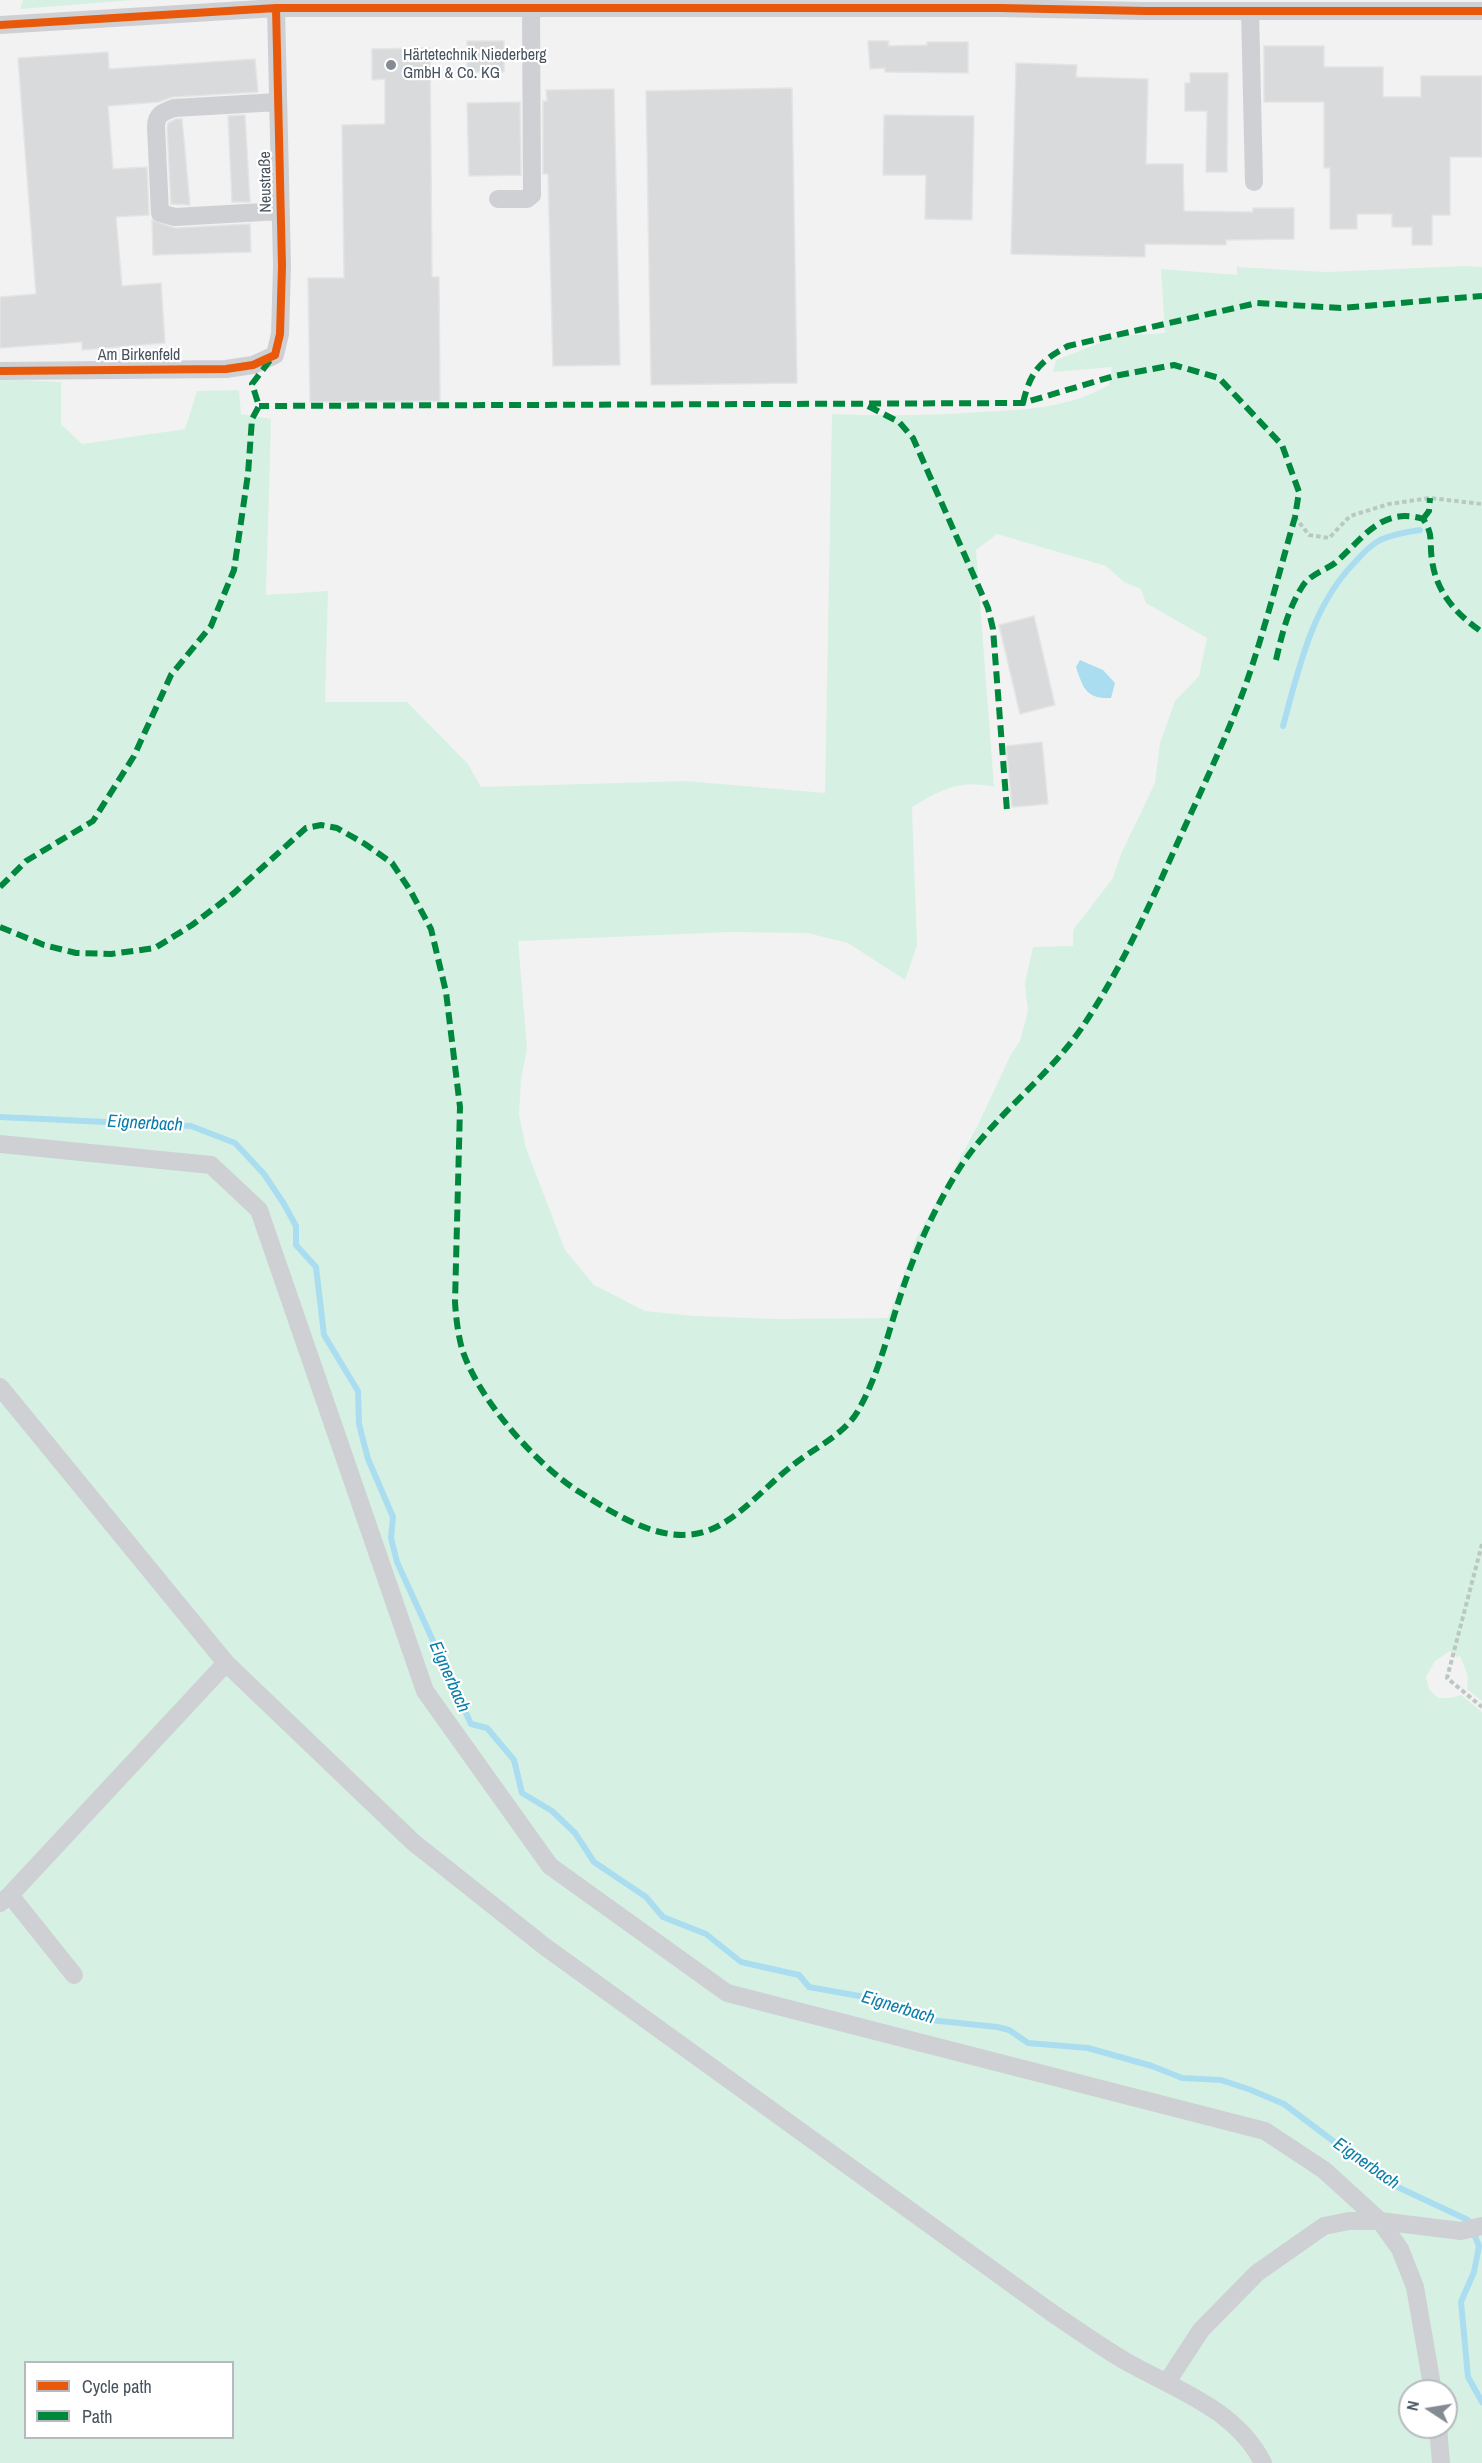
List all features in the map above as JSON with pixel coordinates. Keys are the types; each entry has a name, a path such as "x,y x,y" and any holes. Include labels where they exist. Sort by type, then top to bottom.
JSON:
{"street":[{"path":"0,25 318,4 1250,11 1317,5 1482,11"},
{"path":"498,199 527,199 532,195 531,7"},
{"name":"Neustraße","path":"275,355 280,334 276,8"},
{"path":"1250,11 1254,182"},
{"path":"278,102 174,108 161,112 156,119 156,127 160,213 175,217 280,212"},
{"name":"Am Birkenfeld","path":"0,371 226,369 253,365 275,355"},
{"path":"0,1144 211,1165 259,1210 425,1691 550,1866 727,1993 1265,2131 1324,2170 1380,2221 1400,2249 1415,2287 1431,2379"},
{"path":"0,1387 226,1663 413,1842 544,1946 1052,2313 1125,2360 1232,2421 1263,2463"},
{"path":"74,1975 5,1899 226,1663"},
{"path":"1167,2382 1201,2330 1257,2273 1324,2226 1348,2222 1380,2221 1461,2231 1482,2226"},
{"path":"1439,2439 1441,2463"}],"path":[{"path":"1295,517 1309,535 1329,538 1350,516 1389,504 1430,498 1482,504"},
{"path":"1482,1544 1447,1678 1482,1707"}],"green space":[{"path":"23,0 133,0 20,9"},
{"path":"1237,267 1327,272 1482,267 1482,1701 1467,1689 1468,1676 1460,1656 1457,1657 1450,1651 1435,1661 1426,1677 1429,1689 1438,1698 1461,1695 1482,1712 1482,2463 0,2463 0,379 61,382 61,424 82,444 185,429 197,391 239,390 241,414 271,419 266,595 328,591 325,702 407,702 468,764 481,787 686,781 825,793 832,414 924,415 1014,410 1078,399 1109,385 1112,367 1053,372 1056,360 1118,336 1165,333 1161,269 1237,275","holes":["997,534 1106,566 1124,582 1141,589 1146,603 1207,638 1199,676 1175,701 1160,743 1155,783 1121,854 1113,878 1073,930 1073,946 1033,947 1025,983 1028,1011 1020,1041 1011,1054 978,1125 916,1239 888,1318 778,1319 695,1316 645,1311 594,1285 565,1250 526,1148 519,1115 521,1080 527,1048 518,941 730,932 807,933 848,943 905,980 917,945 912,807 942,791 961,785 994,787 976,550"]}],"water":[{"path":"1080,660 1103,670 1115,683 1111,698 1096,697 1087,691 1076,667"}],"building":[{"path":"467,41 504,41 504,72 467,72"},
{"path":"868,41 889,41 888,46 927,45 927,42 968,42 968,73 885,72 885,68 870,69"},
{"path":"1264,46 1324,46 1324,67 1383,67 1383,97 1421,97 1421,76 1482,76 1482,157 1450,157 1450,215 1432,215 1432,245 1412,245 1412,227 1392,227 1392,214 1357,214 1357,229 1330,229 1330,168 1324,168 1324,102 1264,102"},
{"path":"430,48 432,277 439,277 440,401 310,402 308,278 344,278 342,125 385,124 385,79 372,80 372,49"},
{"path":"108,52 109,69 255,59 258,92 173,97 158,102 108,106 113,169 147,167 149,215 116,217 122,286 161,283 165,343 82,350 82,342 0,348 0,297 36,294 18,58"},
{"path":"1016,63 1077,65 1076,77 1148,79 1146,164 1183,164 1184,211 1253,212 1253,208 1294,208 1294,239 1226,240 1226,245 1145,244 1145,257 1011,254"},
{"path":"1190,73 1228,73 1227,172 1206,172 1207,111 1185,111 1185,83 1190,83"},
{"path":"792,88 797,383 651,385 646,91"},
{"path":"614,89 620,365 553,366 548,174 543,174 543,101 547,101 546,90"},
{"path":"520,102 521,175 469,176 467,103"},
{"path":"245,115 250,202 232,202 228,116"},
{"path":"884,115 974,116 972,220 925,219 926,175 883,175"},
{"path":"182,119 190,205 171,204 167,127 168,123"},
{"path":"152,220 175,228 250,224 251,252 153,255"},
{"path":"1034,616 1055,705 1020,714 999,625"},
{"path":"1042,742 1048,804 1012,807 1006,746"}],"waterway":[{"path":"1283,726 1309,638 1328,597 1341,578 1361,555 1377,542 1395,535 1420,530"},
{"name":"Eignerbach","path":"0,1117 191,1126 235,1143 264,1174 296,1226 296,1245 316,1267 324,1335 358,1391 359,1424 368,1459 393,1517 391,1538 397,1562 471,1724 487,1728 514,1760 522,1793 552,1811 575,1833 594,1862 646,1897 663,1917 706,1934 741,1962 799,1975 809,1987 887,2001 930,2020 1009,2030 1028,2043 1088,2048 1152,2066 1182,2078 1221,2080 1284,2104 1389,2183 1468,2220 1479,2246 1474,2272 1461,2302 1468,2377 1482,2402"}],"marked path":[{"path":"1023,403 1029,383 1038,368 1043,362 1068,346 1257,303 1341,308 1482,296"},
{"path":"0,887 26,861 93,821 134,756 171,675 211,626 234,570 248,474 252,419 259,406 252,384 271,359"},
{"path":"0,927 44,945 76,953 111,954 155,948 192,925 234,893 306,828 321,825 337,828 392,863 431,929 446,992 460,1107 455,1302 462,1349 470,1368 481,1389 511,1430 528,1449 564,1481 613,1512 648,1529 684,1535 702,1532 730,1519 784,1472 838,1433 853,1418 873,1380 913,1260 950,1183 988,1132 1069,1045 1110,982 1156,891 1238,704 1272,601 1295,517 1299,492 1282,445 1219,378 1174,365 1114,376 1023,403 259,406"},
{"path":"868,406 899,422 913,438 988,608 993,629 1007,811"},
{"path":"1423,519 1429,511 1430,498"},
{"path":"1276,660 1289,613 1305,583 1335,563 1374,527 1395,517 1408,516 1423,519 1430,534 1434,572 1443,592 1456,610 1482,632"}],"cycle path":[{"path":"0,25 276,8 1000,8 1145,11 1482,11"},
{"path":"0,371 226,369 253,365 275,355 280,334 282,266 276,8"}],"place":[{"name":"Härtetechnik Niederberg GmbH & Co. KG","path":"391,65"}]}
